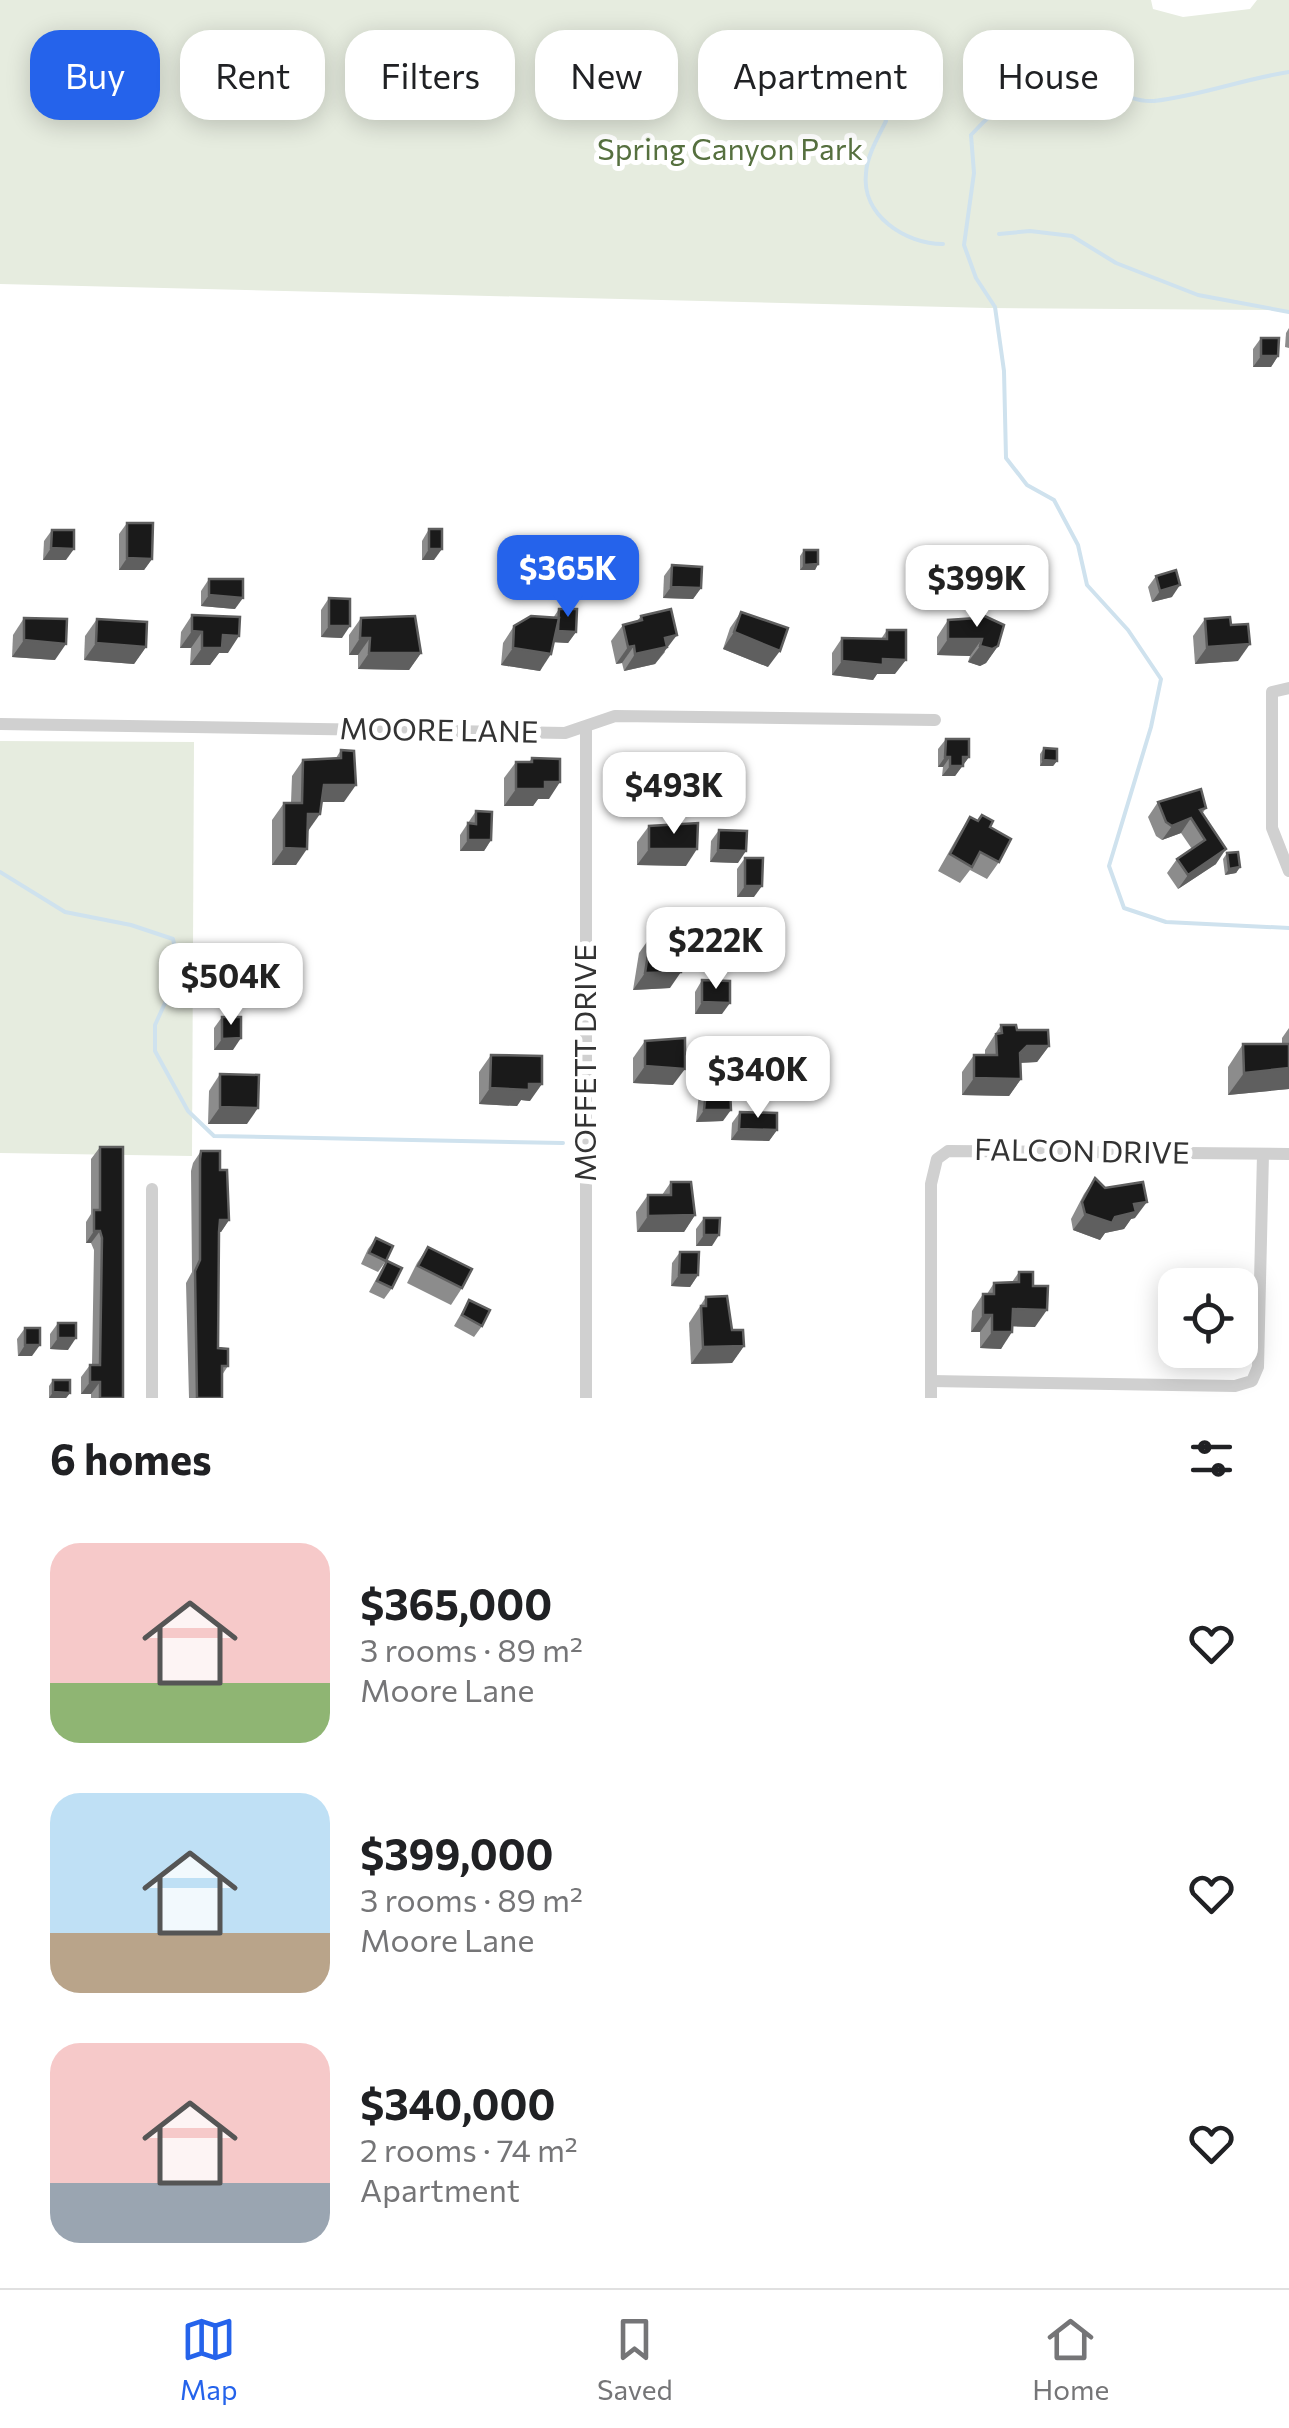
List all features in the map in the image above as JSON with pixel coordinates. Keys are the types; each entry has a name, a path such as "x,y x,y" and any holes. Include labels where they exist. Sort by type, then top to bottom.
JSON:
{"street":[{"path":"1289,688 1272,692 1272,828 1289,872"},
{"name":"MOORE LANE","path":"0,724 566,732 615,716 935,720"},
{"name":"MOFFETT DRIVE","path":"586,727 586,1398"},
{"name":"FALCON DRIVE","path":"931,1398 931,1184 937,1159 948,1151 1289,1154"},
{"path":"931,1380 1235,1386 1252,1381 1259,1358 1263,1154"},
{"path":"152,1189 152,1398"}],"green space":[{"name":"Spring Canyon Park","path":"0,0 1151,0 1153,9 1183,17 1250,9 1257,0 1289,0 1289,310 989,308 0,284"},
{"path":"0,741 194,742 192,1156 0,1153"}],"building":[{"path":"1261,338 1279,338 1278,356 1261,356"},
{"path":"127,523 153,523 152,559 127,558"},
{"path":"429,529 442,529 442,549 429,549"},
{"path":"52,530 74,530 74,549 51,548"},
{"path":"804,550 818,550 818,564 804,565"},
{"path":"672,565 702,567 701,588 671,587"},
{"path":"1176,570 1180,585 1160,591 1156,576"},
{"path":"209,579 243,579 243,598 209,595"},
{"path":"329,598 350,599 350,626 329,626"},
{"path":"559,609 577,609 576,632 558,631"},
{"path":"671,609 677,635 665,638 667,647 635,654 634,646 628,647 623,625"},
{"path":"741,612 788,628 780,651 734,632"},
{"path":"978,613 1004,625 998,646 980,646 982,639 948,639 948,620 977,618"},
{"path":"192,615 240,617 239,636 223,635 222,648 202,648 202,632 192,631"},
{"path":"415,616 421,653 369,653 370,638 360,638 361,618"},
{"path":"531,616 559,618 551,654 513,648 514,626"},
{"path":"1230,617 1231,625 1248,624 1250,644 1207,647 1205,619"},
{"path":"24,618 67,619 66,644 24,640"},
{"path":"97,619 147,622 146,647 96,643"},
{"path":"887,630 906,630 906,660 883,659 883,665 842,661 842,638 887,639"},
{"path":"946,739 969,739 969,757 963,757 963,766 950,766 950,757 945,757"},
{"path":"1044,748 1057,749 1057,761 1043,760"},
{"path":"341,750 354,751 356,785 324,785 320,814 308,814 307,849 284,848 284,803 302,803 303,760 341,758"},
{"path":"532,758 560,759 560,782 545,782 545,789 516,789 516,762 532,762"},
{"path":"1201,789 1206,808 1200,810 1226,849 1188,875 1177,859 1205,840 1191,818 1172,826 1166,822 1158,802"},
{"path":"476,811 492,812 491,840 468,840 468,823 476,824"},
{"path":"982,815 993,821 990,827 1011,839 999,862 980,852 972,867 950,854 970,817 978,821"},
{"path":"698,823 697,849 649,849 649,826"},
{"path":"719,830 747,831 746,851 718,850"},
{"path":"1238,852 1240,867 1229,869 1227,853"},
{"path":"745,858 763,858 762,886 745,886"},
{"path":"651,936 682,936 681,972 645,973"},
{"path":"214,972 257,976 257,996 213,996"},
{"path":"702,980 730,981 730,1003 702,1002"},
{"path":"222,1017 241,1017 241,1038 222,1039"},
{"path":"1001,1025 1016,1025 1017,1030 1048,1030 1049,1046 1027,1046 1020,1053 1021,1079 974,1078 974,1055 997,1055 996,1034 1002,1033"},
{"path":"685,1038 685,1069 645,1066 645,1041"},
{"path":"1243,1044 1289,1044 1289,1068 1244,1073"},
{"path":"491,1055 542,1056 542,1084 529,1084 529,1090 490,1088"},
{"path":"220,1074 259,1075 258,1108 220,1107"},
{"path":"719,1081 719,1089 730,1089 731,1110 704,1110 707,1082"},
{"path":"740,1112 777,1113 777,1130 739,1129"},
{"path":"100,1147 123,1147 123,1398 100,1398 100,1382 90,1382 90,1365 100,1365 102,1238 100,1231 94,1231 94,1210 100,1210"},
{"path":"201,1151 220,1151 220,1170 227,1170 229,1220 220,1220 219,1232 218,1348 228,1349 228,1366 222,1366 222,1398 197,1398 195,1271 200,1260"},
{"path":"1095,1178 1105,1188 1143,1182 1147,1202 1134,1204 1136,1212 1115,1217 1112,1223 1085,1214 1082,1202"},
{"path":"671,1182 691,1182 695,1215 648,1216 648,1195 671,1195"},
{"path":"704,1218 720,1218 719,1235 704,1235"},
{"path":"376,1238 393,1246 386,1261 369,1253"},
{"path":"428,1247 472,1269 462,1288 418,1266"},
{"path":"680,1252 699,1252 698,1275 679,1275"},
{"path":"387,1261 402,1268 392,1288 377,1281"},
{"path":"1019,1272 1033,1272 1033,1286 1048,1286 1047,1310 1013,1309 1012,1332 992,1332 992,1315 983,1315 983,1294 994,1294 994,1283 1019,1282"},
{"path":"727,1296 732,1330 743,1330 744,1346 703,1347 701,1306 706,1306 706,1297"},
{"path":"469,1300 490,1310 482,1326 462,1315"},
{"path":"58,1323 76,1323 76,1338 58,1338"},
{"path":"25,1328 40,1328 40,1345 25,1345"},
{"path":"53,1380 70,1380 70,1393 53,1392"}],"waterway":[{"path":"1289,72 1154,101 1133,98 1075,76 1060,76 1031,86 1004,104 971,135 974,173 964,245 976,278 995,307 1004,371 1006,458 1027,485 1054,500 1078,545 1087,585 1128,630 1161,679 1151,727 1109,866 1124,908 1166,922 1289,928"},
{"path":"886,120 867,167 866,188 871,202 878,214 901,233 943,244"},
{"path":"999,234 1030,231 1072,236 1116,263 1198,295 1289,312"},
{"path":"0,872 65,912 131,925 173,939 180,970 155,1025 155,1051 188,1111 214,1136 563,1143"}]}
